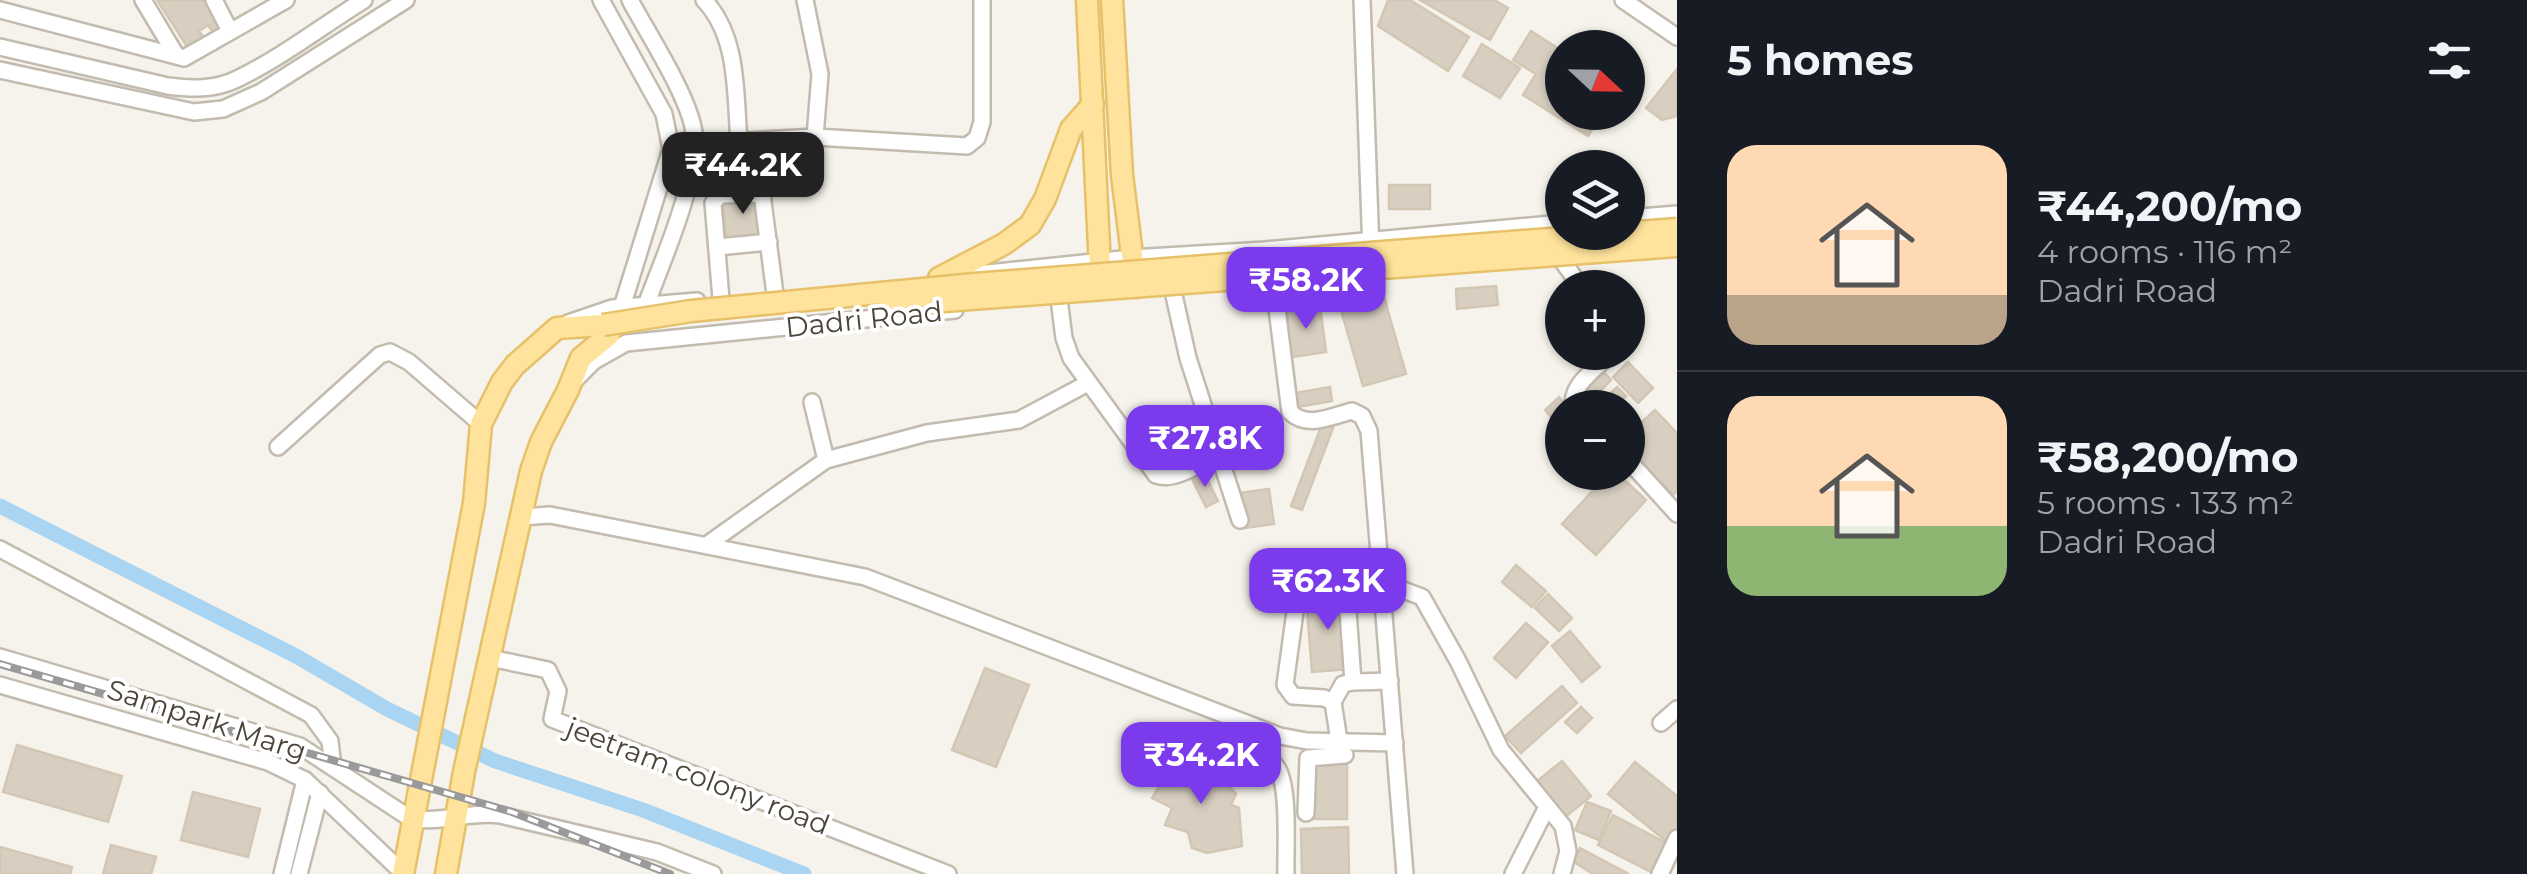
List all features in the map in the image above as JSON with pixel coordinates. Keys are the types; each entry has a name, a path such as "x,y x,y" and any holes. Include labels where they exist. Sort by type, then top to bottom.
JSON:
{"main road":[{"path":"1087,0 1101,294"},
{"path":"1112,0 1122,174 1137,293"},
{"path":"939,278 1004,244 1030,225 1045,199 1071,129 1093,104"},
{"path":"446,874 464,772 541,442 581,358 613,334 691,311 994,282 1677,229"},
{"path":"557,328 613,334 855,308 1677,246"},
{"name":"Dadri Road","path":"403,874 474,503 481,424 515,365 557,328"}],"street":[{"path":"143,0 176,55"},
{"path":"214,0 230,32"},
{"path":"0,10 184,58 286,0"},
{"path":"0,47 191,89 235,80 364,0"},
{"path":"0,70 194,112 222,109 261,92 406,0"},
{"path":"601,0 664,114 671,149 613,334"},
{"path":"630,0 688,110 693,144 683,202 646,306 650,341"},
{"path":"704,0 732,51 738,141"},
{"path":"805,0 820,74 815,137"},
{"path":"693,144 815,137 967,146 977,138 982,122 982,0"},
{"path":"1362,0 1370,240 1375,277"},
{"path":"1624,0 1677,37"},
{"path":"722,299 713,203 720,195 762,194 775,294"},
{"path":"1645,217 1677,214"},
{"name":"Dadri Road","path":"557,328 584,316 622,307 1545,224"},
{"path":"717,246 769,242"},
{"name":"Dadri Road","path":"613,334 650,341 1101,294 1677,255"},
{"path":"1563,262 1569,270"},
{"path":"1274,285 1290,412 1298,420 1309,422 1352,411 1362,416 1370,430 1404,874"},
{"path":"1173,291 1188,358 1240,520"},
{"path":"1060,298 1064,338 1072,358 1156,474 1163,478 1173,476 1218,454"},
{"path":"278,447 380,355 390,352 409,362 481,424"},
{"path":"1575,390 1594,370"},
{"path":"708,544 826,460 927,433 1019,420 1088,383"},
{"path":"812,402 826,460"},
{"path":"1645,479 1677,514"},
{"path":"521,517 550,515 865,577 1280,736 1342,748"},
{"path":"0,548 310,716 330,742 333,767"},
{"path":"1332,702 1293,696 1284,685 1297,598 1306,584 1382,582 1422,597 1458,660 1500,750 1563,826 1568,839 1562,874"},
{"path":"1346,583 1353,682"},
{"name":"Sampark Marg","path":"0,657 300,746 412,819"},
{"name":"jeetram colony road","path":"490,658 548,670 558,691 552,719 948,874"},
{"path":"1342,748 1332,702 1343,684 1390,680"},
{"name":"Sampark Marg","path":"0,685 268,762 305,780 403,874"},
{"path":"1661,723 1677,709"},
{"path":"1306,814 1307,741"},
{"path":"1308,758 1342,748 1395,743"},
{"path":"1252,754 1273,763 1280,773 1286,874"},
{"path":"282,874 305,780"},
{"path":"299,874 320,793"},
{"path":"1512,874 1547,808"},
{"path":"412,819 481,812 657,852 712,874"},
{"path":"1660,874 1677,838"}],"building":[{"path":"157,0 205,0 211,13 216,9 225,24 213,32 208,25 199,31 204,38 188,48"},
{"path":"1388,0 1410,0 1469,37 1448,71 1378,26"},
{"path":"1420,0 1494,0 1508,8 1490,40"},
{"path":"1531,31 1545,40 1545,109 1523,95 1536,74 1513,60"},
{"path":"1482,44 1520,68 1500,98 1463,76"},
{"path":"1677,69 1677,116 1662,120 1646,108"},
{"path":"1389,185 1430,185 1430,209 1389,209"},
{"path":"759,194 763,237 726,240 723,197"},
{"path":"1496,286 1498,305 1457,309 1456,289"},
{"path":"1384,297 1406,374 1363,386 1341,310"},
{"path":"1320,306 1326,352 1292,357 1287,311"},
{"path":"1602,370 1611,380 1601,390 1583,390"},
{"path":"1620,370 1636,370 1653,388 1645,396 1645,390 1626,390 1613,377"},
{"path":"1330,387 1332,401 1297,407 1295,393"},
{"path":"1655,410 1677,433 1677,491 1673,495 1645,465 1645,419"},
{"path":"1322,424 1333,428 1302,510 1291,506"},
{"path":"1204,473 1218,501 1206,507 1192,479"},
{"path":"1269,489 1274,524 1244,528 1239,493"},
{"path":"1593,490 1635,490 1646,500 1596,555 1562,524"},
{"path":"1516,565 1546,591 1532,607 1502,582"},
{"path":"1344,594 1350,669 1312,672 1306,597"},
{"path":"1548,594 1572,618 1559,631 1535,608"},
{"path":"1526,623 1548,642 1516,678 1494,658"},
{"path":"1570,631 1600,667 1582,682 1552,646"},
{"path":"985,668 1029,685 996,767 952,750"},
{"path":"1562,686 1577,703 1521,753 1505,736"},
{"path":"1581,707 1592,718 1577,733 1565,722"},
{"path":"17,745 122,776 108,822 3,792"},
{"path":"1178,756 1219,773 1216,784 1226,783 1236,794 1231,805 1239,808 1242,846 1207,853 1192,848 1188,832 1165,825 1172,808 1152,798"},
{"path":"1562,761 1591,796 1564,818 1535,783"},
{"path":"1635,762 1677,796 1677,828 1666,841 1608,794"},
{"path":"1311,764 1347,764 1347,819 1311,819"},
{"path":"193,792 260,809 248,857 181,840"},
{"path":"1587,802 1611,811 1599,840 1575,830"},
{"path":"1613,815 1672,846 1655,874 1598,845"},
{"path":"1348,827 1349,874 1302,874 1301,829"},
{"path":"111,845 156,857 151,874 103,874"},
{"path":"0,847 72,867 70,874 0,874"},
{"path":"1580,848 1629,874 1593,874 1574,862"}],"waterway":[{"path":"0,506 296,656 387,709 495,761 643,810 804,874"}],"railway":[{"path":"0,664 512,812 670,874"}]}
